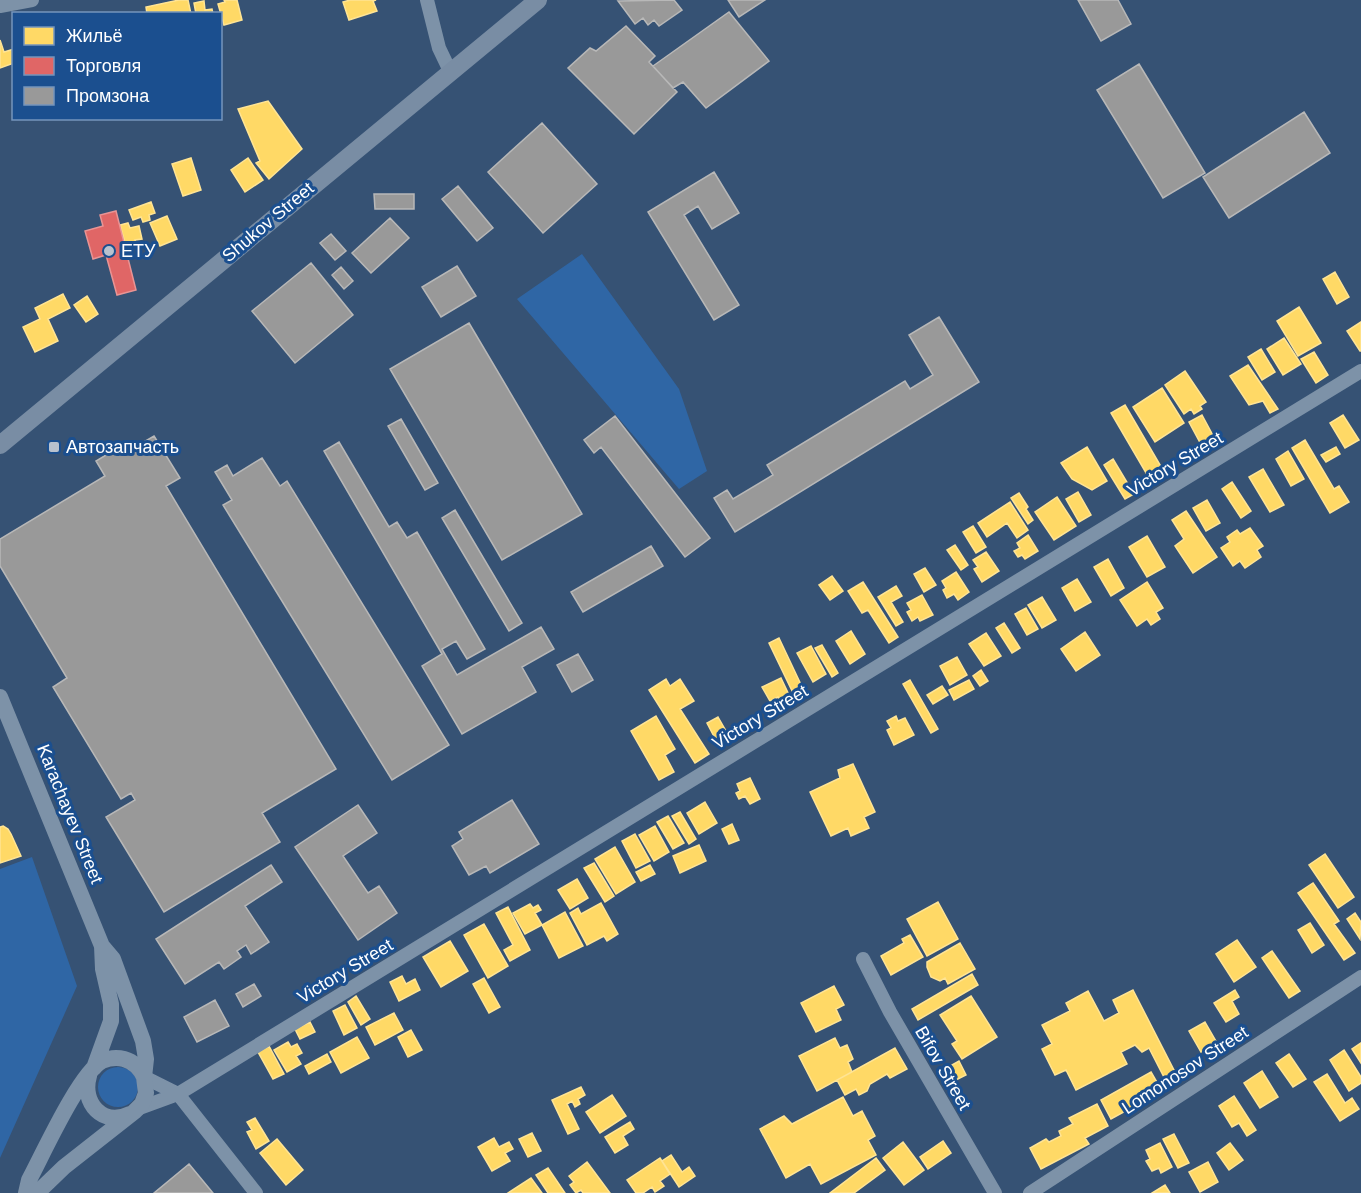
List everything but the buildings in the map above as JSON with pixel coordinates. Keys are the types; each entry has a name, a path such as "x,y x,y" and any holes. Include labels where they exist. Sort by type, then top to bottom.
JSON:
{"main road":[{"name":"Shukov Street","path":"0,445 538,0"}],"street":[{"path":"0,6 32,0"},
{"path":"427,0 439,48 450,71"},
{"name":"Victory Street","path":"134,1112 178,1094 1361,371"},
{"name":"Karachayev Street","path":"0,697 102,946"},
{"path":"102,946 103,969 111,1004 111,1021 86,1085 87,1094 90,1103 97,1111 114,1118 134,1112"},
{"path":"37,1193 64,1167 109,1134 134,1112 142,1104 146,1092 144,1077 146,1059 142,1041 113,959 102,946"},
{"name":"Bifov Street","path":"863,959 890,1012 995,1193"},
{"name":"Lomonosov Street","path":"1030,1193 1361,977"},
{"path":"26,1193 29,1180 75,1092 91,1072 110,1058 122,1058 133,1062 144,1077 178,1094 256,1193"}],"shaded area":[{"path":"582,254 679,389 707,471 679,489 517,299"},
{"path":"32,857 77,986 0,1158 0,869"},
{"path":"118,1067 132,1073 138,1087 132,1101 118,1107 104,1101 98,1087 104,1073"}],"place":[{"name":"ЕТУ","path":"109,251"},
{"name":"Автозапчасть","path":"54,447"}]}
